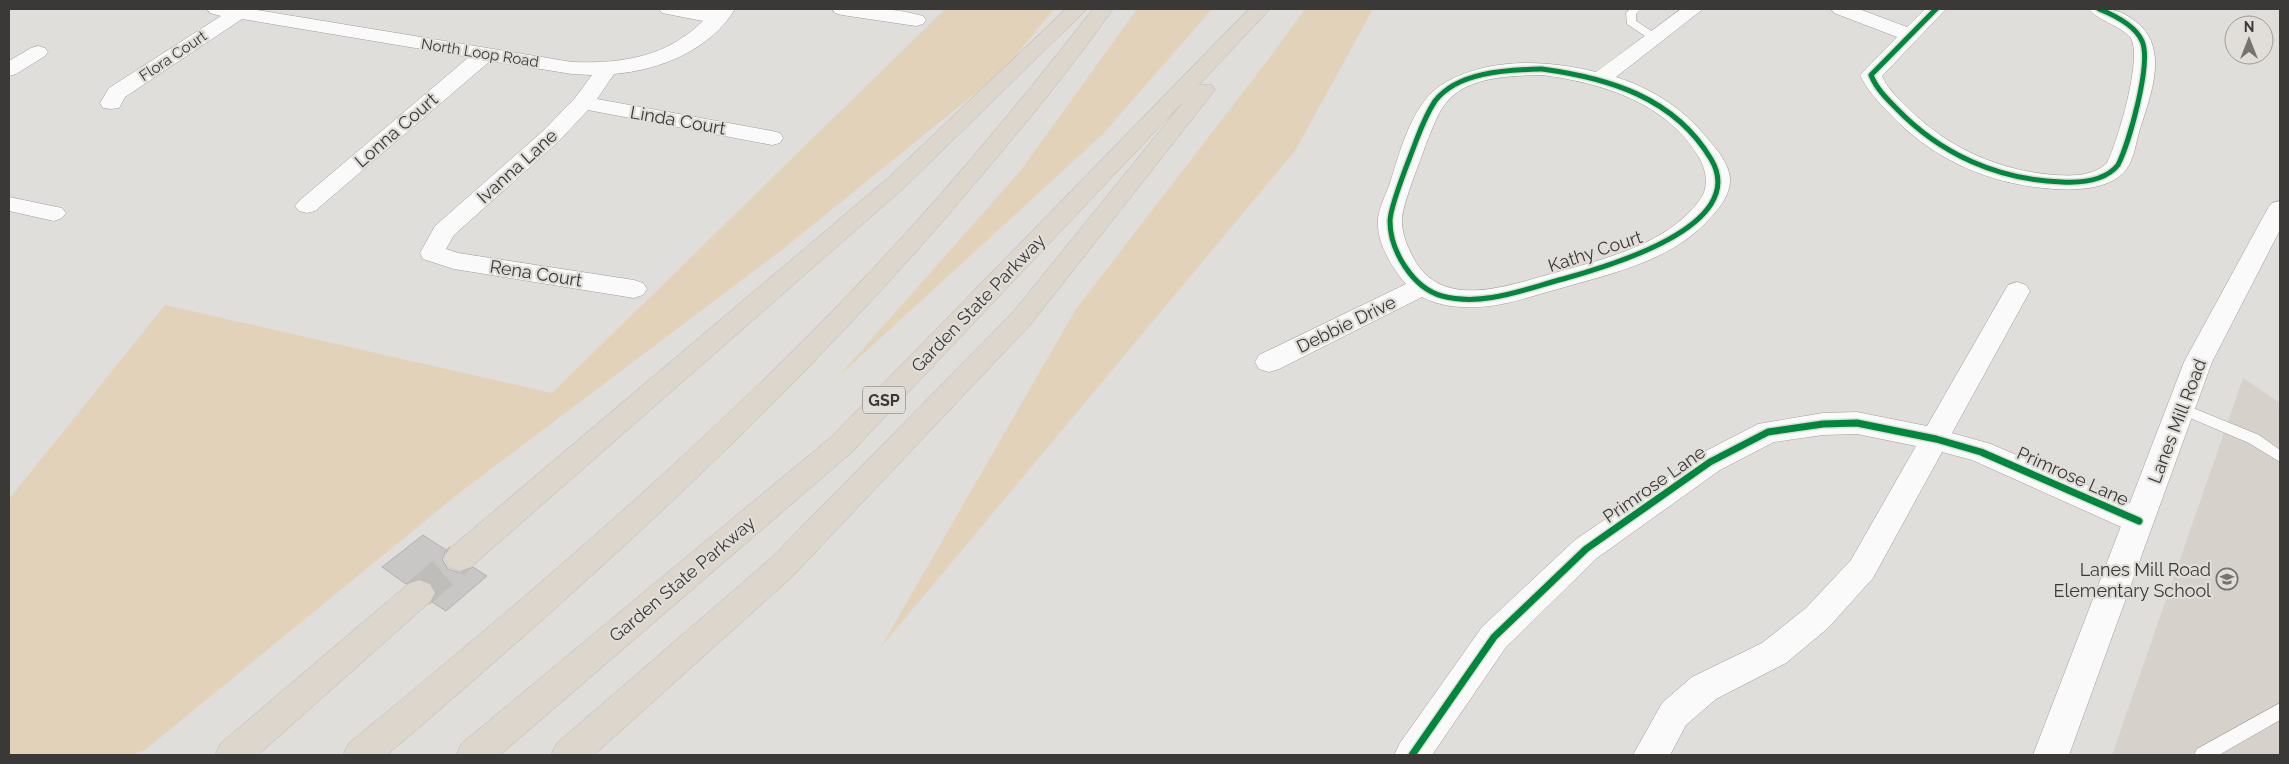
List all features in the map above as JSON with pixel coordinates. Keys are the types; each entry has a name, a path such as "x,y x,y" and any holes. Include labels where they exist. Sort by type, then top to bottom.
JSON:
{"highway":[{"path":"460,558 896,183 1077,9"},
{"path":"361,755 470,665 724,437 758,403 818,342 950,199 1061,66 1103,9"},
{"name":"Garden State Parkway","path":"474,755 841,445 1260,9"},
{"path":"569,755 782,567 1022,318 1269,9"},
{"path":"233,755 419,593"}],"street":[{"name":"North Loop Road","path":"217,9 572,68 606,71 630,68 686,45 721,13"},
{"path":"669,9 721,13"},
{"path":"842,9 916,20"},
{"path":"1600,79 1693,9"},
{"path":"1841,9 1909,34"},
{"path":"1936,9 1909,34 1871,75 1874,83 1900,113 1931,140 1949,152 1979,166 2019,178 2057,182 2083,182 2105,176 2117,166 2141,92 2145,50 2142,39 2120,19 2099,9"},
{"name":"Flora Court","path":"111,103 117,93 238,13"},
{"path":"9,70 38,52"},
{"name":"Lonna Court","path":"307,206 485,54"},
{"name":"Kathy Court","path":"1542,69 1577,73 1623,85 1656,102 1680,121 1706,151 1717,173 1718,185 1710,203 1685,230 1645,253 1578,275 1492,298 1438,295 1422,286 1407,271 1390,229 1390,218 1430,110 1442,94 1471,78 1507,70 1542,69"},
{"name":"Ivanna Lane","path":"439,256 432,253 444,231 551,136 584,103 606,71"},
{"name":"Linda Court","path":"584,103 772,138"},
{"path":"9,204 54,214"},
{"name":"Lanes Mill Road","path":"2050,755 2198,362 2280,208"},
{"name":"Rena Court","path":"439,256 454,261 634,289"},
{"name":"Debbie Drive","path":"1270,362 1422,286"},
{"path":"1651,755 1674,714 1704,688 1774,653 1817,618 1862,568 1936,439 1972,369 2018,291"},
{"name":"Primrose Lane","path":"1412,755 1494,637 1586,549 1710,462 1768,432 1823,424 1858,423 1936,439 1981,452 2139,521"}],"lane":[{"path":"1636,9 1631,13 1631,22 1654,38"},
{"path":"2181,408 2254,439 2280,457"},
{"path":"2203,755 2280,710"}],"shaded area":[{"path":"945,9 1054,9 1003,71 783,249 458,494 145,750 131,755 9,755 9,499 165,305 552,393"},
{"path":"1137,9 1212,9 1103,134 839,376 1021,170"},
{"path":"1305,9 1373,9 1295,151 881,647 1076,309"},
{"name":"Lanes Mill Road Elementary School","path":"2243,378 2280,403 2280,755 2112,755"}],"building":[{"path":"423,535 446,550 442,559 448,569 461,573 473,567 487,576 446,611 432,602 437,592 431,582 418,578 406,584 382,567"}],"tunnel":[{"path":"419,593 460,558"}],"cycle path":[{"path":"1936,9 1871,75 1878,87 1908,121 1925,135 1961,158 2001,173 2022,178 2067,182 2097,179 2109,173 2118,165 2143,76 2145,49 2142,40 2134,30 2123,22 2099,9"},
{"path":"1542,69 1605,81 1643,95 1660,106 1693,135 1714,164 1718,178 1715,196 1700,216 1678,234 1634,257 1521,291 1493,297 1465,299 1437,294 1427,289 1410,273 1398,252 1391,229 1390,218 1420,132 1435,101 1454,86 1478,76 1503,71 1542,69"},
{"path":"1412,755 1494,637 1586,549 1710,462 1768,432 1823,424 1857,423 1936,439 1981,452 2139,521"}],"place":[{"name":"Lanes Mill Road Elementary School","path":"2227,579"}]}
